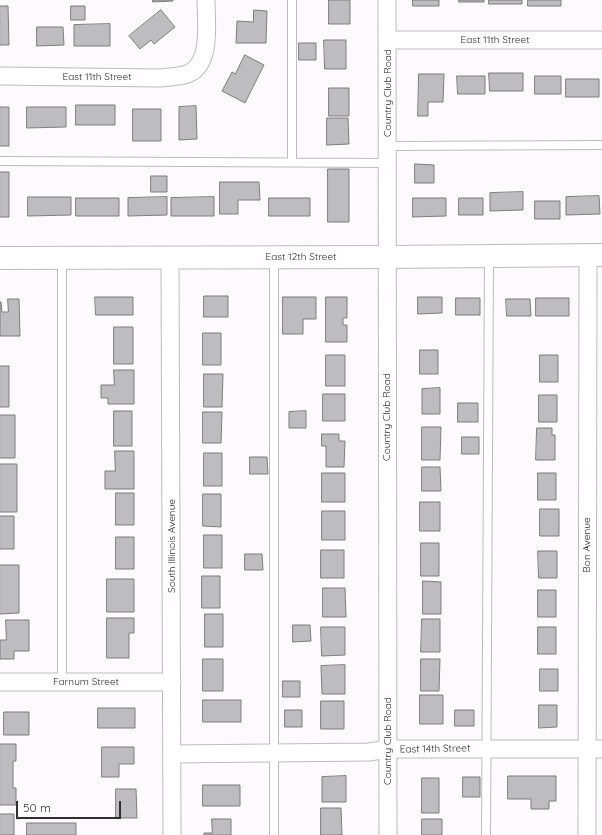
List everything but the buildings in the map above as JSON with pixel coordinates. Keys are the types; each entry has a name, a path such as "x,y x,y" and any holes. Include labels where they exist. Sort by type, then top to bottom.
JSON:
{"street":[{"name":"East 11th Street","path":"0,76 159,78 184,75 193,71 200,64 204,54 206,0"},
{"name":"Country Club Road","path":"387,0 388,835"},
{"name":"East 11th Street","path":"387,40 602,40"},
{"name":"East 12th Street","path":"0,258 595,255"},
{"name":"Bon Avenue","path":"587,835 594,749 595,255"},
{"name":"South Illinois Avenue","path":"170,257 172,835"},
{"name":"Farnum Street","path":"0,682 172,682"},
{"name":"East 14th Street","path":"172,754 369,752 388,749 594,749"}],"lane":[{"path":"292,0 292,162"},
{"path":"388,146 602,145"},
{"path":"0,161 388,163"},
{"path":"486,835 489,255"},
{"path":"274,256 274,835"},
{"path":"62,257 62,682"}]}
